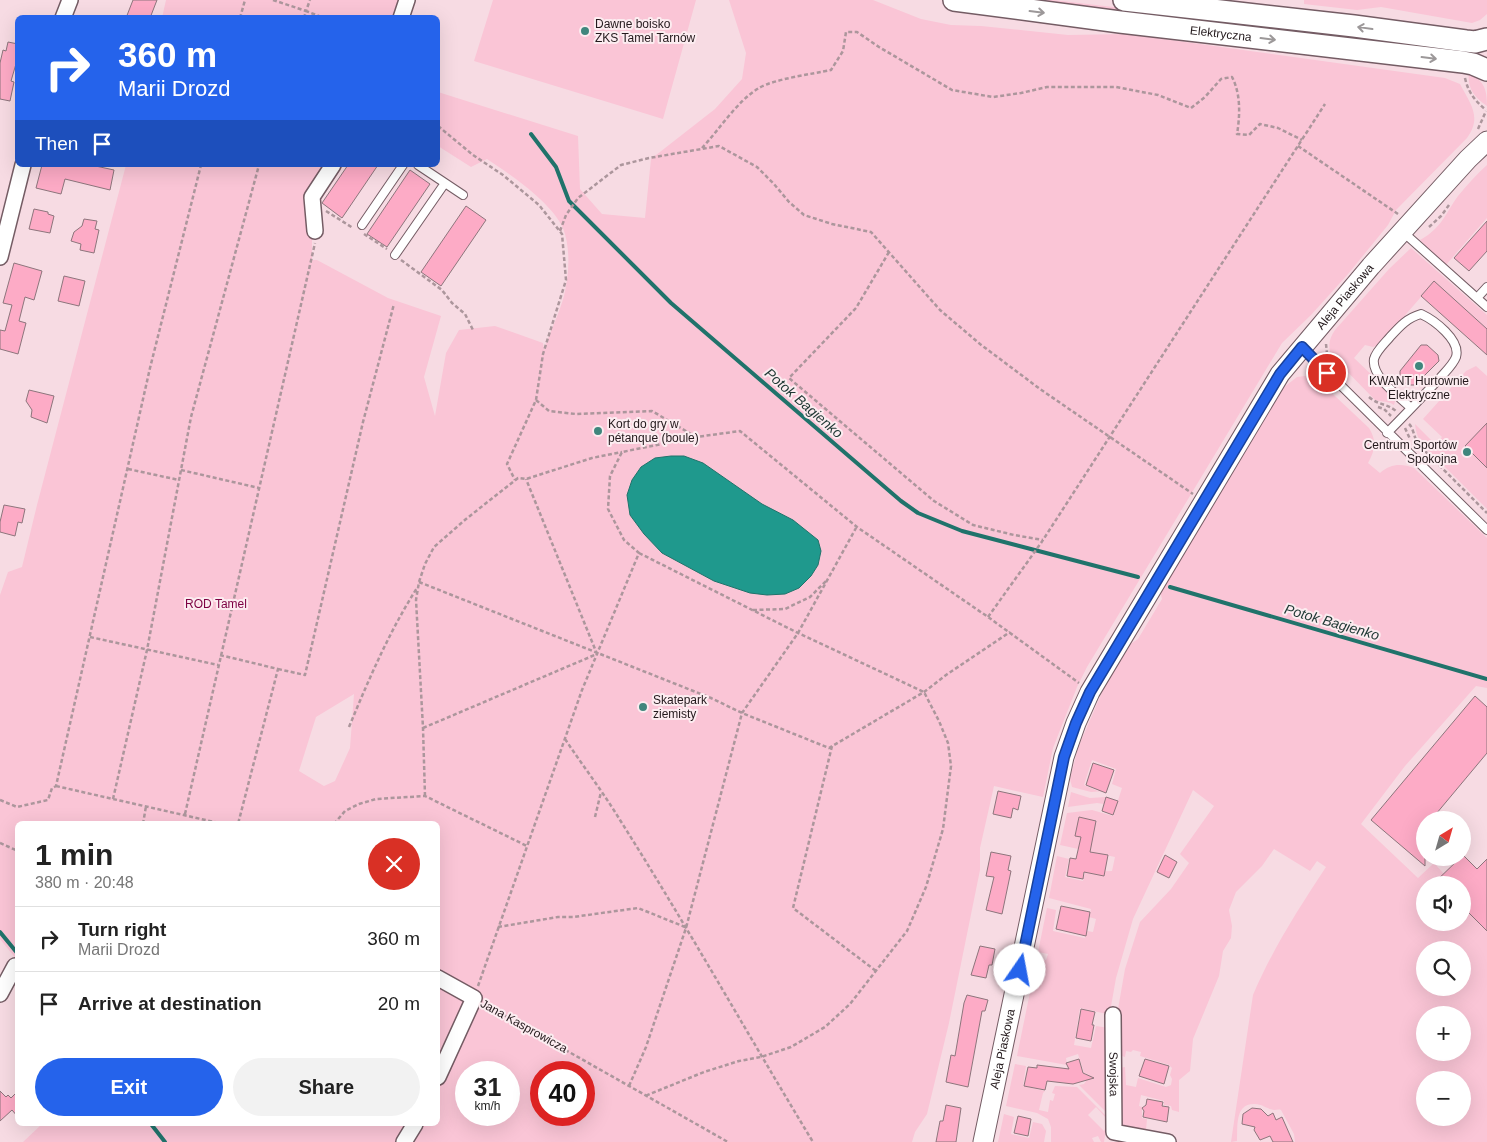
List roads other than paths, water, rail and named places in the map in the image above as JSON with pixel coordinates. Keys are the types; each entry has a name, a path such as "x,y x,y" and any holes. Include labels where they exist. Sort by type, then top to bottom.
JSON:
{"main road":[{"name":"Elektryczna","path":"954,0 1100,20 1463,62 1487,70"},
{"name":"Elektryczna","path":"1124,0 1354,26 1475,42 1487,39"}],"street":[{"path":"64,15 70,0"},
{"path":"402,15 407,0"},
{"name":"Aleja Piaskowa","path":"984,1142 1064,757 1090,692 1280,374 1403,224 1468,160 1485,125"},
{"path":"0,257 22,167"},
{"path":"315,231 312,196 332,167"},
{"path":"0,994 15,966"},
{"name":"Jana Kasprowicza","path":"440,979 474,998 440,1073"},
{"name":"Swojska","path":"1113,1015 1113,1137 1168,1142"},
{"path":"404,1142 413,1126"}],"lane":[{"path":"362,225 402,167"},
{"path":"421,167 463,195"},
{"path":"395,255 445,183"},
{"path":"1403,224 1487,307"},
{"path":"1477,298 1487,287"},
{"path":"1387,433 1411,408 1452,364 1456,355 1455,346 1446,332 1434,320 1421,314 1412,316 1402,323 1378,350 1374,359 1375,369 1380,378 1411,408"},
{"path":"1302,347 1487,530"}],"waterway":[{"name":"Potok Bagienko","path":"531,134 556,167 569,201 671,303 901,501 918,513 962,531 1138,577"},
{"name":"Potok Bagienko","path":"1170,587 1487,679"},
{"path":"0,932 15,950"},
{"path":"153,1126 165,1142"}],"place":[{"name":"Dawne boisko ZKS Tamel Tarnów","path":"585,31"},
{"name":"KWANT Hurtownie Elektryczne","path":"1419,366"},
{"name":"Kort do gry w pétanque (boule)","path":"598,431"},
{"name":"Centrum Sportów Spokojna","path":"1467,452"},
{"name":"Skatepark ziemisty","path":"643,707"}],"park label":[{"name":"ROD Tamel","path":"216,604"}]}
